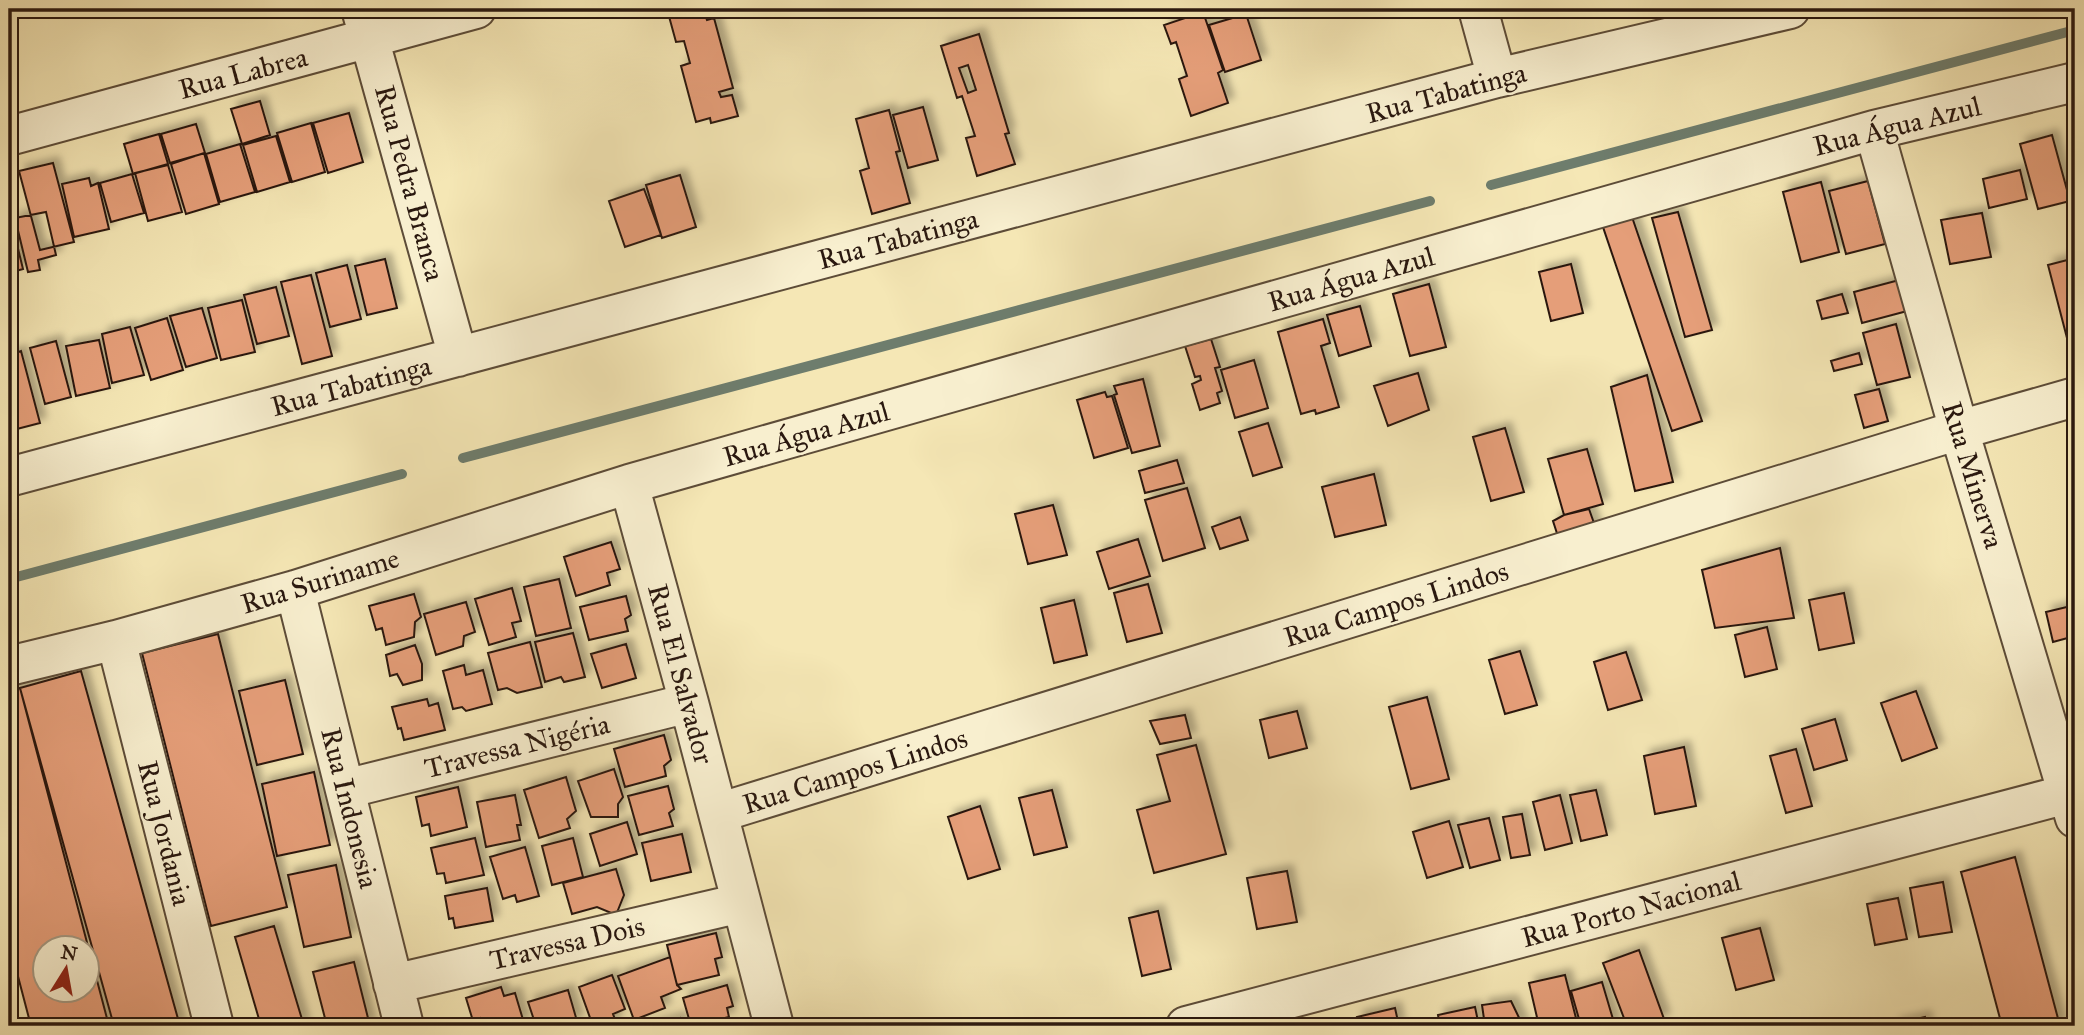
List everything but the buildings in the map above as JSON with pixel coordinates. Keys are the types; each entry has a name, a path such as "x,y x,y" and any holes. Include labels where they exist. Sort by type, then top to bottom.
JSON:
{"street":[{"name":"Rua Labrea","path":"9,136 366,24 476,9"},
{"path":"1478,9 1497,78"},
{"name":"Rua Tabatinga","path":"9,477 1497,78 1790,9"},
{"name":"Rua Pedra Branca","path":"366,24 458,358"},
{"name":"Rua Água Azul","path":"629,484 1874,130 2075,82"},
{"name":"Rua Minerva","path":"1874,130 1959,430 2073,802"},
{"name":"Rua Campos Lindos","path":"718,813 1959,430 2075,397"},
{"name":"Rua Suriname","path":"9,666 116,640 295,590 629,484"},
{"name":"Rua El Salvador","path":"629,484 690,703 774,1026"},
{"name":"Rua Indonesia","path":"295,590 404,1026"},
{"name":"Rua Jordania","path":"116,640 214,1026"},
{"name":"Travessa Nigéria","path":"345,789 690,703"},
{"name":"Rua Porto Nacional","path":"1186,1026 2073,802"},
{"name":"Travessa Dois","path":"393,984 741,903"}],"waterway":[{"path":"1491,185 2075,30"},
{"path":"463,458 1430,201"},
{"path":"9,579 402,474"}]}
